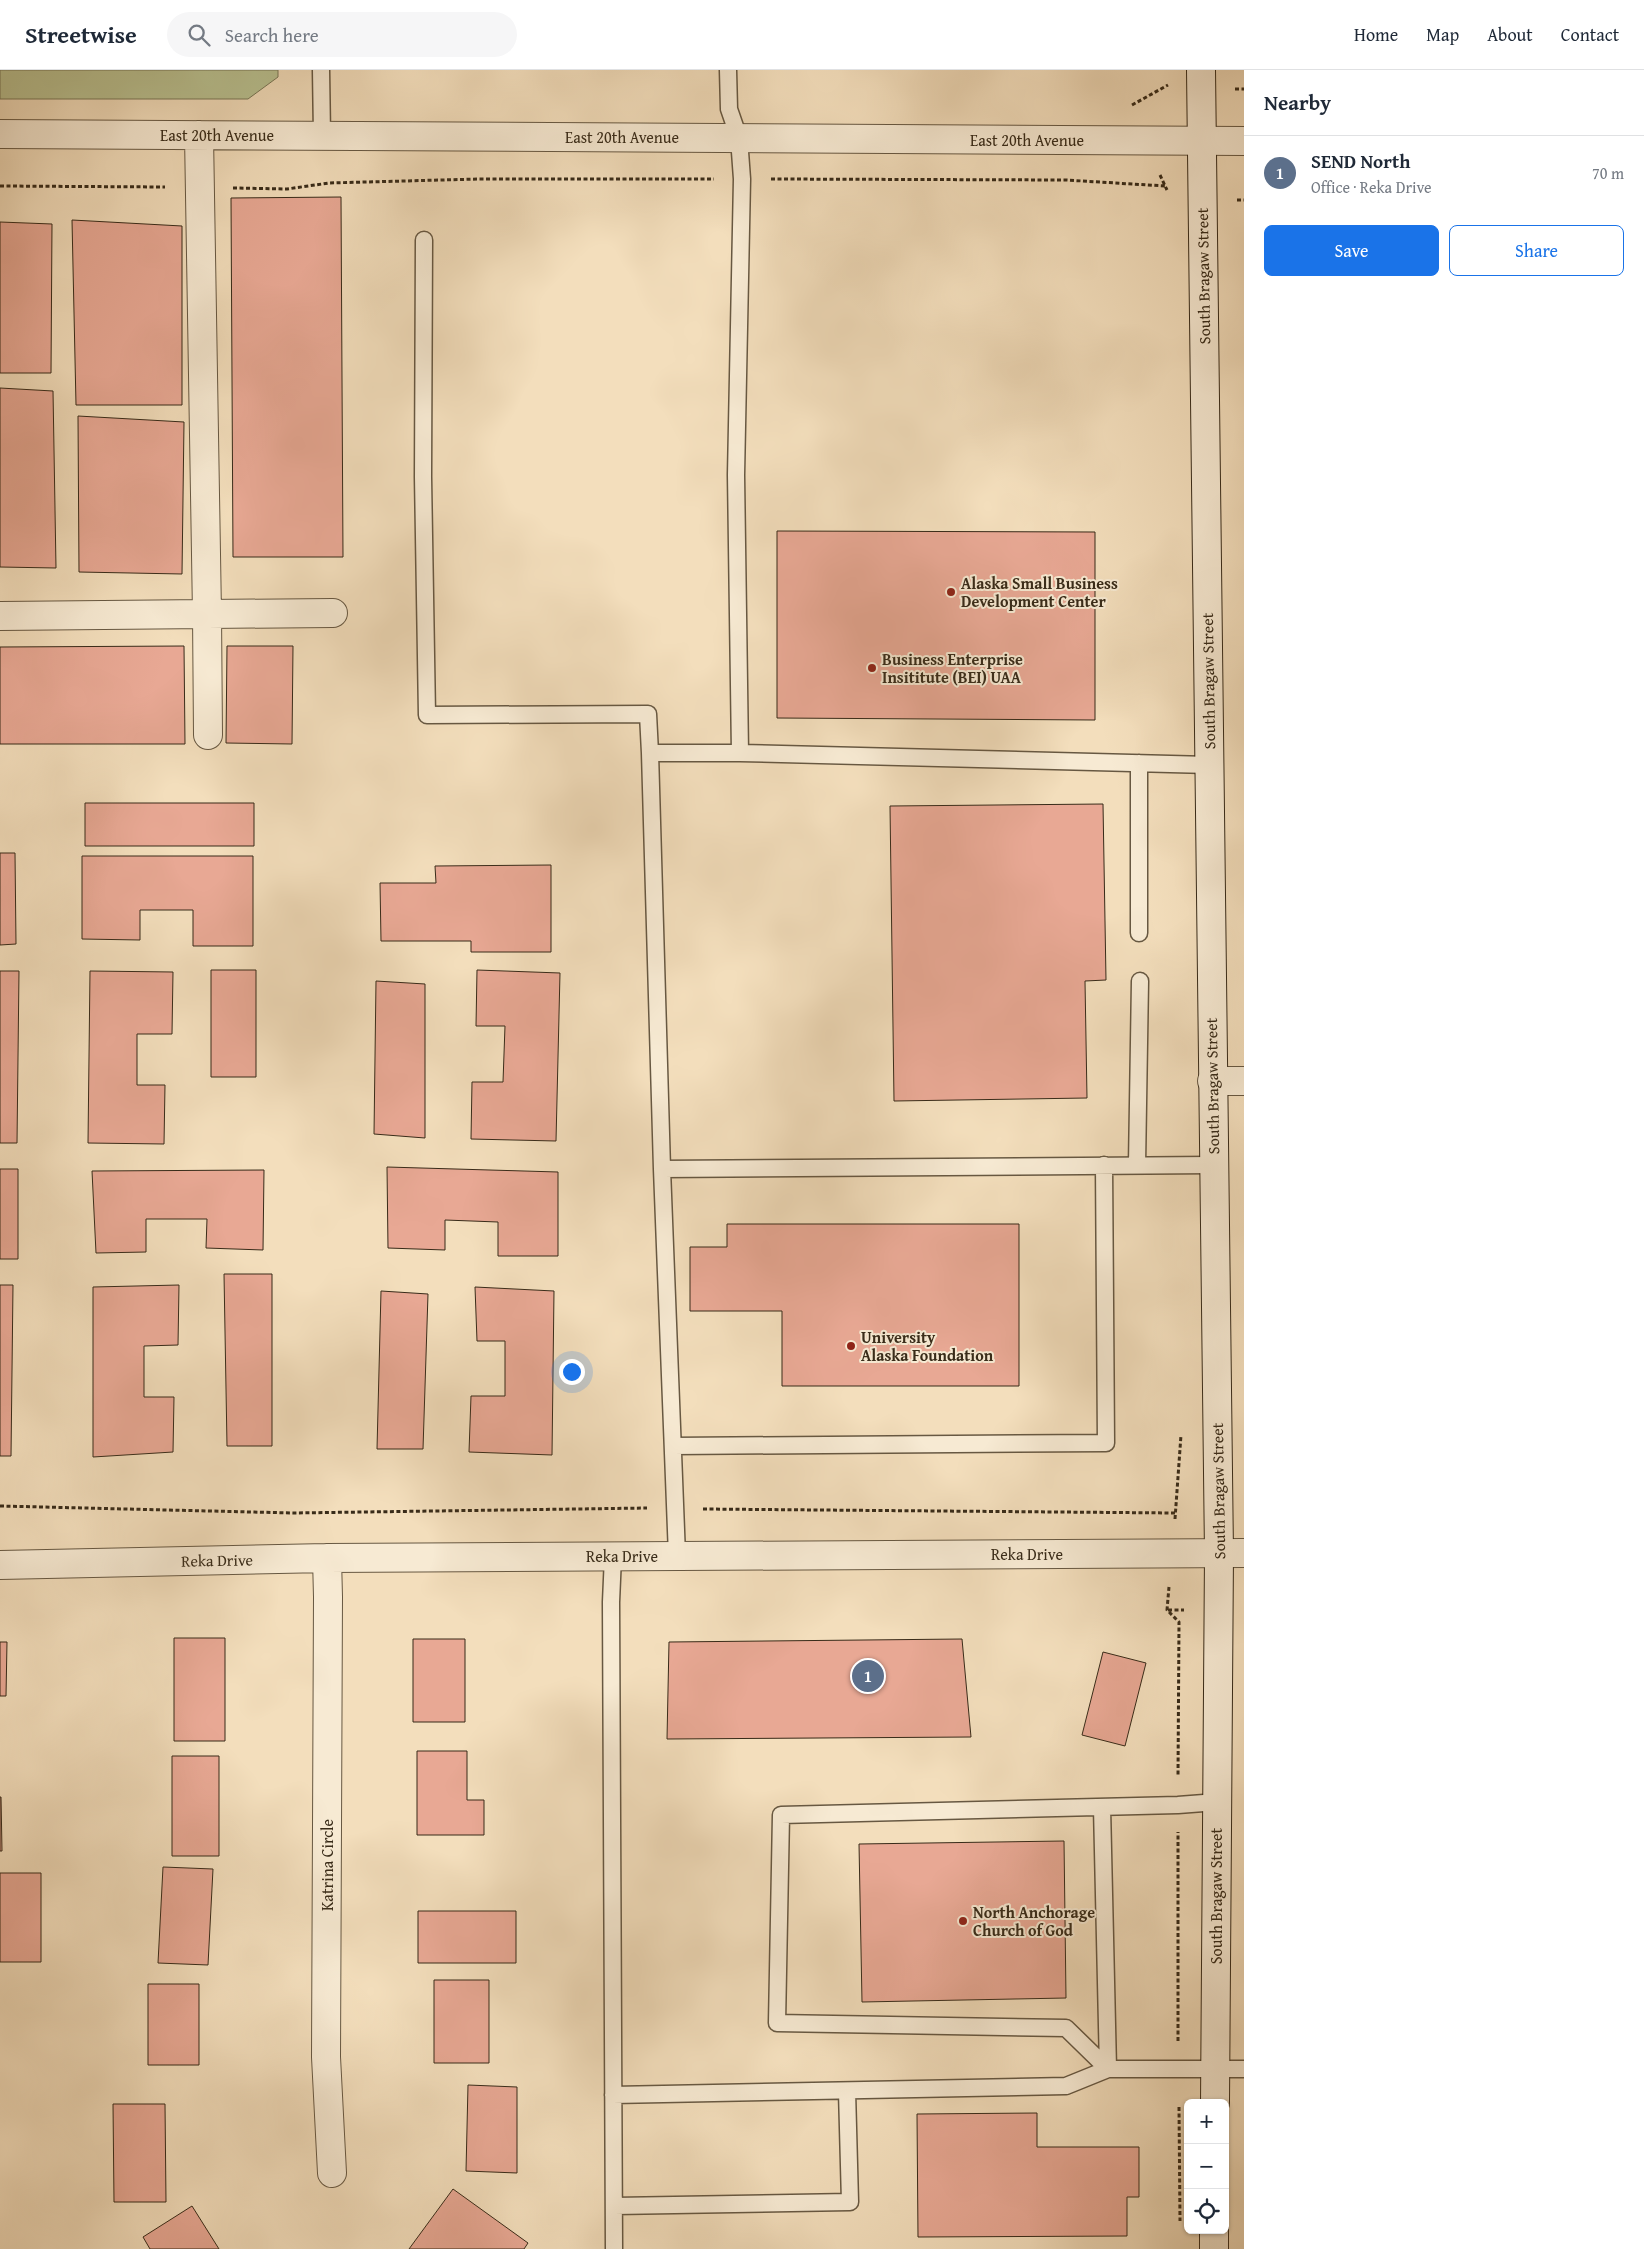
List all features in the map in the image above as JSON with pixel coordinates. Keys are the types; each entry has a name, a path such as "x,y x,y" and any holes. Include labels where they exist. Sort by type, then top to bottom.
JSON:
{"street":[{"name":"South Bragaw Street","path":"1201,70 1213,1165 1231,1554 1217,1802 1215,2099"},
{"name":"East 20th Avenue","path":"0,134 1244,141"},
{"path":"199,135 208,735"},
{"path":"0,616 333,613"},
{"path":"1212,1081 1244,1081"},
{"name":"Reka Drive","path":"0,1565 327,1558 1231,1554"},
{"name":"Katrina Circle","path":"327,1558 326,2057 332,2172"},
{"path":"1214,2234 1214,2249"}],"lane":[{"path":"321,70 322,135"},
{"path":"728,70 729,109 739,138 742,179 736,475 740,753"},
{"path":"424,240 423,477 427,598 427,715 648,714 662,1169 677,1556"},
{"path":"650,753 740,753 1209,765"},
{"path":"1139,763 1139,933"},
{"path":"1137,1165 1140,982"},
{"path":"673,1446 1106,1443 1104,1165"},
{"path":"662,1169 1213,1165"},
{"path":"613,1556 611,1602 614,2249"},
{"path":"1108,2069 1066,2028 777,2023 781,1815 1178,1805 1217,1802"},
{"path":"1102,1807 1108,2069"},
{"path":"613,2095 1066,2086 1108,2069 1244,2068"},
{"path":"614,2206 850,2202 847,2091"}],"path":[{"path":"0,186 287,188 329,183 470,180 742,179 1066,180 1165,186"},
{"path":"0,1506 293,1513 675,1509 1175,1513"},
{"path":"1167,1610 1179,1622 1178,2069 1180,2222"}],"green space":[{"path":"0,70 278,70 278,77 248,99 0,99"}],"building":[{"path":"341,197 343,557 233,557 231,198"},
{"path":"72,220 182,226 182,405 76,405"},
{"path":"0,222 52,224 51,373 0,373"},
{"path":"0,388 53,391 56,568 0,567"},
{"path":"78,416 184,422 182,574 79,572"},
{"path":"777,531 1095,532 1095,720 777,718"},
{"path":"184,646 185,744 0,744 0,647"},
{"path":"227,646 293,646 292,744 226,743"},
{"path":"85,803 254,803 254,846 85,846"},
{"path":"1103,804 1106,980 1085,981 1087,1098 894,1101 890,806"},
{"path":"0,853 15,853 16,944 0,945"},
{"path":"82,856 253,856 253,946 193,946 193,910 140,910 140,940 82,939"},
{"path":"551,865 551,952 471,952 471,941 381,941 380,883 436,883 435,866"},
{"path":"211,970 256,970 256,1077 211,1077"},
{"path":"477,970 560,973 556,1141 471,1139 472,1082 503,1082 505,1026 476,1026"},
{"path":"0,971 19,971 17,1143 0,1143"},
{"path":"90,971 173,972 172,1034 137,1034 137,1085 165,1085 164,1144 88,1143"},
{"path":"376,981 425,984 425,1138 374,1134"},
{"path":"387,1167 558,1172 558,1256 498,1256 498,1222 445,1220 445,1250 388,1248"},
{"path":"0,1169 18,1169 18,1259 0,1259"},
{"path":"264,1170 263,1250 206,1248 207,1219 146,1219 146,1252 96,1253 92,1171"},
{"path":"727,1224 1019,1224 1019,1386 782,1386 782,1311 690,1311 690,1247 727,1247"},
{"path":"224,1274 272,1274 272,1446 227,1446"},
{"path":"0,1285 13,1285 11,1456 0,1456"},
{"path":"179,1285 178,1345 144,1346 144,1397 174,1397 173,1452 93,1457 93,1287"},
{"path":"475,1287 554,1291 552,1455 469,1452 471,1396 505,1396 505,1341 477,1341"},
{"path":"381,1291 428,1294 423,1449 377,1449"},
{"path":"174,1638 225,1638 225,1741 174,1741"},
{"path":"413,1639 465,1639 465,1722 413,1722"},
{"path":"962,1639 971,1737 667,1739 669,1642"},
{"path":"0,1642 7,1642 6,1696 0,1696"},
{"path":"1103,1652 1146,1663 1125,1746 1082,1735"},
{"path":"417,1751 467,1751 467,1800 484,1800 484,1835 417,1835"},
{"path":"172,1756 219,1756 219,1856 172,1856"},
{"path":"1,1797 2,1851 0,1851"},
{"name":"North Anchorage Church of God","path":"1064,1841 1066,1998 862,2002 859,1844"},
{"path":"163,1867 213,1869 208,1965 158,1963"},
{"path":"0,1873 41,1873 41,1962 0,1962"},
{"path":"418,1911 516,1911 516,1963 418,1963"},
{"path":"434,1980 489,1980 489,2063 434,2063"},
{"path":"148,1984 199,1984 199,2065 148,2065"},
{"path":"468,2085 517,2087 517,2173 466,2171"},
{"path":"113,2104 165,2104 166,2202 114,2202"},
{"path":"1037,2113 1037,2147 1139,2147 1139,2197 1127,2197 1127,2236 918,2237 917,2114"},
{"path":"453,2189 528,2243 524,2249 409,2249"},
{"path":"192,2206 219,2249 150,2249 143,2237"}],"place":[{"name":"Alaska Small Business Development Center","path":"951,592"},
{"name":"Business Enterprise Insititute (BEI) UAA","path":"872,668"},
{"name":"University Alaska Foundation","path":"851,1346"},
{"name":"SEND North","path":"868,1676"},
{"name":"North Anchorage Church of God","path":"963,1921"}]}
